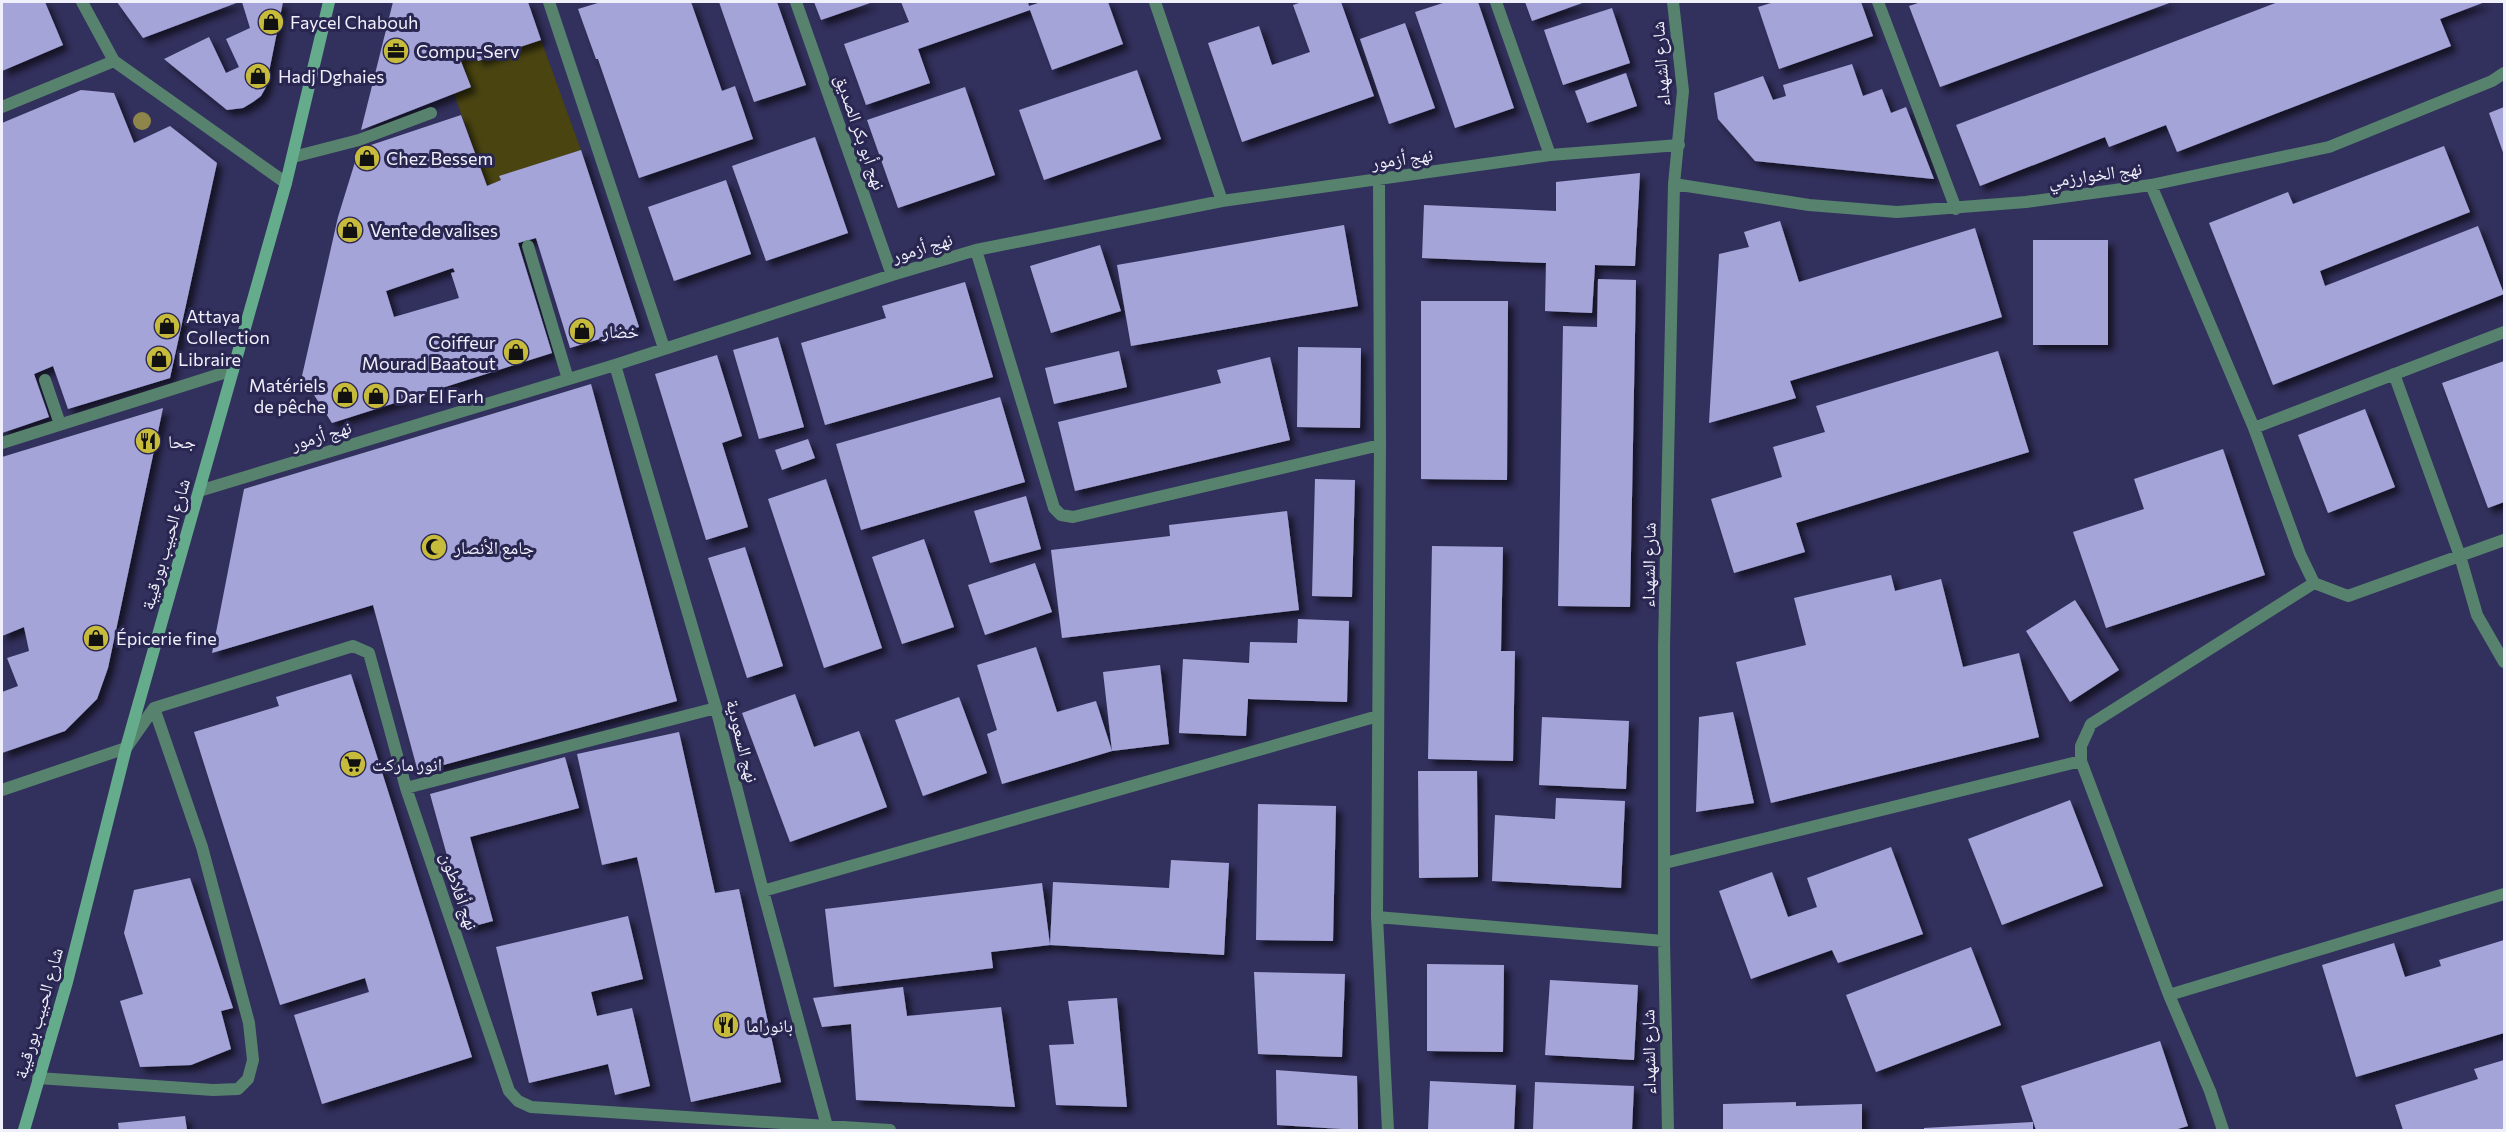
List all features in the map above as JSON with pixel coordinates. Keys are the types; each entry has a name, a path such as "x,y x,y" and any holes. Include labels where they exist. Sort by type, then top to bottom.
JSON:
{"main road":[{"name":"شارع الحبيب بورقيبة","path":"24,1131 67,982 126,748 286,183 329,2"}],"street":[{"path":"82,2 114,61 286,183"},
{"path":"552,2 664,348"},
{"name":"نهج أبو بكر الصديق","path":"796,2 892,275"},
{"path":"1155,2 1222,201"},
{"path":"1496,2 1550,156"},
{"name":"شارع الشهداء","path":"1668,1131 1664,941 1664,646 1674,184 1683,91 1673,2"},
{"path":"1878,2 1956,209"},
{"path":"2,107 114,61"},
{"name":"نهج الخوارزمي","path":"1674,184 1809,205 1897,212 1956,209 2151,185 2329,147 2492,81 2505,73"},
{"path":"293,157 359,140 431,113"},
{"name":"نهج أزمور","path":"199,491 615,365 975,250 1222,201 1550,156 1679,145"},
{"path":"1379,179 1377,917 1388,1131"},
{"path":"2151,185 2254,428 2300,554 2314,583 2348,596 2505,540"},
{"path":"528,246 568,379"},
{"path":"975,250 1054,508 1061,515 1073,518 1380,445"},
{"path":"2254,428 2505,332"},
{"name":"نهج السعودية","path":"615,365 716,708 828,1129"},
{"path":"2,443 233,370"},
{"path":"2394,374 2460,556 2477,615 2505,662"},
{"path":"45,380 60,424"},
{"path":"2223,1131 2210,1090 2169,995 2081,761 2081,746 2091,724 2314,583"},
{"name":"نهج أفلاطون","path":"154,708 353,646 369,653 406,788 509,1091 518,1101 531,1107 828,1129 890,1131"},
{"path":"2,790 126,748 154,708"},
{"path":"38,1078 213,1090 238,1089 248,1079 253,1060 249,1023 202,847 154,708"},
{"path":"406,788 716,708"},
{"path":"763,891 1378,716"},
{"path":"1665,863 2081,761"},
{"path":"2169,995 2505,894"},
{"path":"1377,917 1664,941"}],"shaded area":[{"path":"541,40 581,150 500,176 501,180 487,186 454,94 471,87 460,59 475,53 479,61"}],"building":[{"path":"2,2 45,2 63,45 2,71"},
{"path":"117,2 239,2 143,38"},
{"path":"242,2 283,2 266,87 261,96 243,108 227,110 164,59 209,37 226,73 239,67 226,39 250,28"},
{"path":"393,2 528,2 541,40 478,61 475,53 460,59 471,87 361,130"},
{"path":"601,2 691,2 722,91 735,86 753,139 639,178 598,59 596,59 578,9"},
{"path":"719,2 777,2 806,85 754,102"},
{"path":"814,2 873,2 821,20"},
{"path":"901,2 1028,2 1029,6 1041,2 1108,2 1123,44 1052,70 1030,10 918,49 930,83 866,105 844,44 909,22"},
{"path":"1302,2 1341,2 1374,96 1242,142 1208,43 1259,26 1272,65 1310,52 1293,5"},
{"path":"1446,2 1478,2 1514,108 1455,128 1415,12"},
{"path":"1525,2 1585,2 1532,21"},
{"path":"1774,2 1861,2 1873,36 1779,69 1758,7"},
{"path":"1921,2 2172,2 1940,87 1909,6"},
{"path":"2278,2 2485,2 2440,19 2451,46 2177,152 2166,125 2109,147 2105,137 1980,186 1956,125"},
{"path":"1612,8 1630,63 1563,85 1544,30"},
{"path":"1405,23 1435,108 1389,124 1360,39"},
{"path":"1852,64 1863,96 1882,89 1891,113 1906,107 1934,179 1755,161 1718,119 1714,93 1763,76 1773,100 1786,96 1783,85"},
{"path":"1137,70 1161,139 1044,180 1019,110"},
{"path":"1626,73 1637,106 1587,123 1575,91"},
{"path":"965,87 995,175 898,208 867,120"},
{"path":"81,90 114,93 134,143 170,126 217,163 170,378 68,409 53,366 34,374 49,417 2,433 2,123"},
{"path":"2504,107 2504,155 2489,113"},
{"path":"461,115 487,186 501,180 499,176 581,150 639,327 570,348 536,238 518,243 552,353 332,423 302,376 338,217 359,149","holes":["453,268 455,272 451,273 459,298 394,317 386,291"]},
{"path":"815,137 848,233 766,261 732,166"},
{"path":"2444,146 2470,212 2320,271 2325,286 2478,226 2504,294 2273,385 2209,223 2288,192 2293,204"},
{"path":"1640,173 1635,266 1595,265 1592,313 1545,311 1546,263 1422,258 1424,205 1556,211 1556,182"},
{"path":"726,180 751,254 674,281 648,207"},
{"path":"1780,221 1799,282 1975,228 2002,317 1790,381 1796,398 1709,423 1719,254 1749,247 1744,232"},
{"path":"1344,225 1358,306 1131,346 1117,265"},
{"path":"2033,240 2108,240 2108,345 2033,345"},
{"path":"1100,245 1121,311 1051,333 1030,266"},
{"path":"1598,279 1636,280 1630,607 1558,606 1563,326 1597,327"},
{"path":"965,282 993,377 825,425 801,343 886,318 882,306"},
{"path":"1421,301 1508,301 1507,480 1421,479"},
{"path":"778,337 804,427 759,439 733,350"},
{"path":"1298,347 1361,348 1360,428 1297,427"},
{"path":"1119,351 1127,387 1054,404 1045,368"},
{"path":"1998,351 2029,452 1796,523 1805,552 1734,573 1711,499 1782,477 1773,447 1825,432 1816,406"},
{"path":"717,355 742,436 722,443 748,527 706,540 655,374"},
{"path":"1270,357 1290,440 1075,491 1058,422 1221,383 1217,370"},
{"path":"2504,361 2504,502 2488,508 2442,383"},
{"name":"جامع الأنصار","path":"591,384 677,701 418,772 373,605 212,653 244,489"},
{"path":"1000,397 1025,482 861,530 836,444"},
{"path":"163,408 108,668 97,699 65,731 2,753 2,692 18,686 7,658 29,651 24,627 2,636 2,457"},
{"path":"2365,409 2395,487 2328,513 2298,435"},
{"path":"808,439 815,458 782,470 775,450"},
{"path":"2223,449 2265,575 2106,628 2073,532 2144,509 2134,479"},
{"path":"826,479 882,648 824,668 768,499"},
{"path":"1315,479 1355,480 1352,597 1312,596"},
{"path":"1026,496 1041,549 990,563 974,511"},
{"path":"1287,511 1299,610 1062,638 1051,550 1170,536 1169,525"},
{"path":"924,539 954,627 902,644 872,557"},
{"path":"1432,546 1503,547 1501,651 1515,651 1513,761 1428,759"},
{"path":"745,547 783,666 747,678 708,558"},
{"path":"1035,563 1052,612 985,635 968,585"},
{"path":"1891,575 1895,591 1941,579 1963,667 2019,653 2039,737 1771,803 1736,662 1806,645 1794,598"},
{"path":"2075,600 2119,670 2070,702 2026,631"},
{"path":"1298,619 1349,621 1347,702 1248,699 1246,736 1179,733 1183,659 1249,663 1250,642 1297,643"},
{"path":"1036,647 1057,712 1096,701 1112,751 1002,784 987,734 997,730 977,665"},
{"path":"1160,665 1169,744 1112,751 1103,672"},
{"path":"351,674 472,1057 322,1104 294,1015 369,992 365,978 280,1005 194,732 279,706 276,697"},
{"path":"795,694 814,747 859,731 887,807 790,842 742,713"},
{"path":"959,697 987,773 923,796 895,720"},
{"path":"1733,712 1754,803 1696,812 1699,717"},
{"path":"1542,717 1629,721 1626,789 1539,785"},
{"path":"679,732 715,893 739,889 781,1082 691,1102 637,857 602,865 577,754"},
{"path":"565,757 579,808 470,837 493,921 467,928 430,794"},
{"path":"1418,771 1477,771 1478,877 1419,878"},
{"path":"1556,798 1625,801 1621,888 1492,881 1495,815 1555,819"},
{"path":"2070,800 2103,886 2002,925 1968,839"},
{"path":"1258,804 1336,806 1333,941 1256,940"},
{"path":"1891,847 1923,934 1838,963 1832,950 1751,979 1719,891 1772,872 1788,917 1817,907 1807,878"},
{"path":"1171,860 1229,863 1224,955 1050,945 1053,882 1169,888"},
{"path":"190,878 233,1008 221,1011 231,1049 191,1065 140,1067 120,1001 143,994 124,933 134,890"},
{"path":"1042,883 1050,945 991,952 993,968 834,987 825,909"},
{"path":"628,916 643,979 591,992 597,1016 632,1008 650,1086 615,1095 608,1064 529,1083 496,947"},
{"path":"2504,940 2504,1033 2356,1077 2322,965 2394,943 2405,977 2441,966 2439,960"},
{"path":"1971,947 2001,1025 1876,1072 1846,995"},
{"path":"1427,964 1504,965 1503,1052 1427,1051"},
{"path":"1254,972 1345,974 1342,1057 1258,1054"},
{"path":"1550,980 1638,985 1634,1060 1545,1055"},
{"path":"903,987 907,1016 1001,1007 1015,1107 856,1100 851,1024 822,1027 813,998"},
{"path":"1117,998 1127,1107 1056,1105 1049,1045 1074,1044 1068,1001"},
{"path":"2160,1041 2188,1126 2174,1130 2036,1130 2021,1086"},
{"path":"2504,1060 2504,1130 2403,1130 2395,1105 2478,1079 2474,1069"},
{"path":"1276,1070 1357,1076 1358,1130 1277,1125"},
{"path":"1430,1081 1516,1085 1514,1130 1428,1130"},
{"path":"1535,1082 1634,1086 1632,1130 1533,1130"},
{"path":"1796,1102 1796,1106 1862,1104 1862,1130 1723,1130 1723,1104"},
{"path":"185,1116 187,1130 119,1130 118,1123"},
{"path":"2033,1122 2033,1130 1924,1130 1924,1128"}],"place":[{"name":"Faycel Chabouh","path":"271,22"},
{"name":"Compu-Serv","path":"396,51"},
{"name":"Hadj Dghaies","path":"258,76"},
{"name":"Chez Bessem","path":"367,158"},
{"name":"Vente de valises","path":"350,230"},
{"name":"Attaya Collection","path":"167,326"},
{"name":"خضار","path":"582,331"},
{"name":"Coiffeur Mourad Baatout","path":"516,352"},
{"name":"Libraire","path":"159,359"},
{"name":"Matériels de pêche","path":"345,395"},
{"name":"Dar El Farh","path":"376,396"},
{"name":"جحا","path":"148,441"},
{"name":"جامع الأنصار","path":"434,547"},
{"name":"Épicerie fine","path":"96,638"},
{"name":"انور ماركت","path":"353,764"},
{"name":"بانوراما","path":"726,1025"}]}
